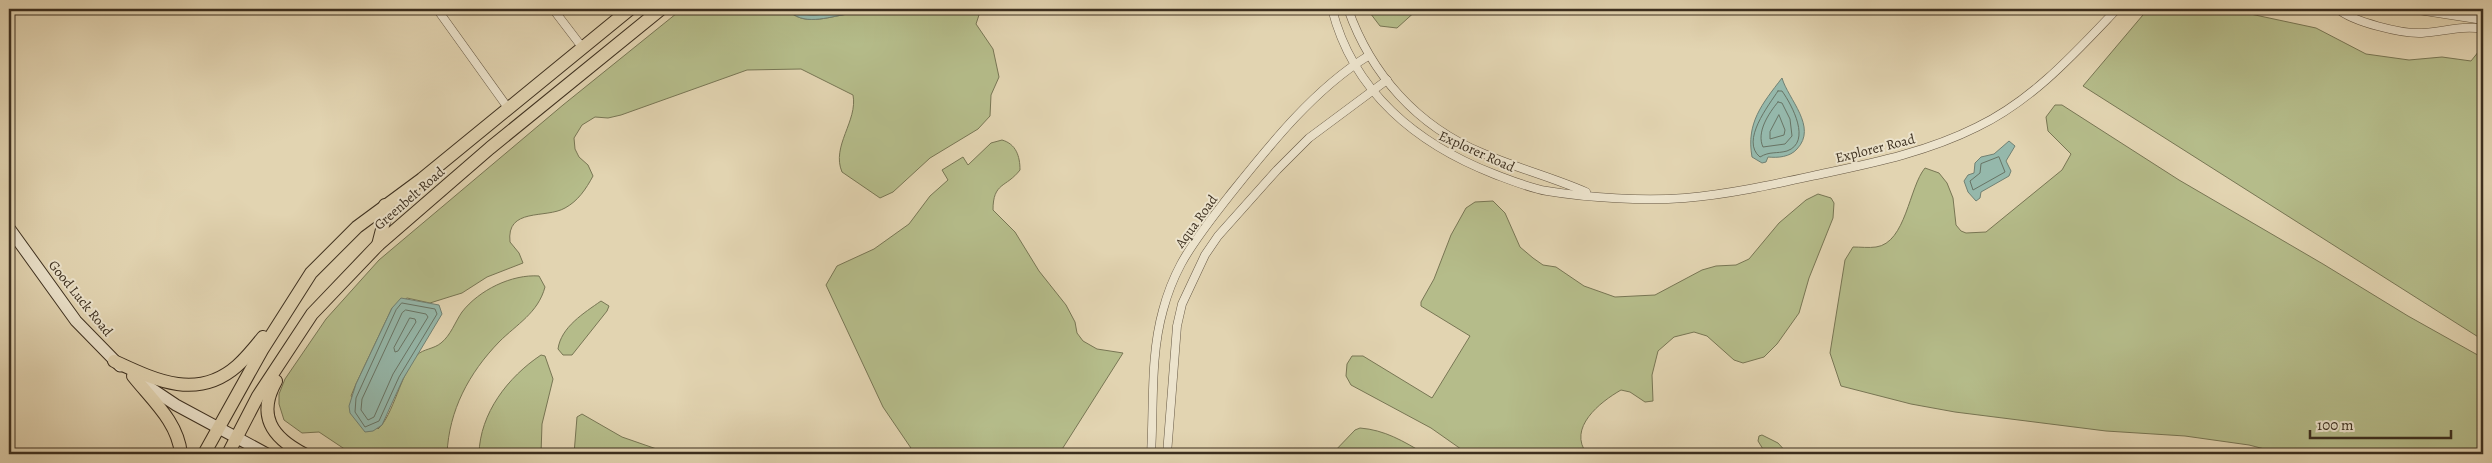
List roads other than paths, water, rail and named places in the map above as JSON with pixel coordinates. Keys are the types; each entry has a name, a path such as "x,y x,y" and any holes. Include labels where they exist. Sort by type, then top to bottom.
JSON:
{"main road":[{"name":"Greenbelt Road","path":"204,454 262,350 311,273 357,227 422,179 630,9"},
{"name":"Greenbelt Road","path":"228,454 280,359 312,314 378,245 490,148 661,9"},
{"path":"378,245 385,218 385,205"},
{"name":"Good Luck Road","path":"9,228 76,321 114,361 176,405 267,454"},
{"path":"304,454 288,446 278,436 267,417 269,394 286,362 342,282"},
{"path":"114,361 164,382 196,384 207,382 237,366 293,304"},
{"path":"133,376 171,422 180,444 181,454"}],"street":[{"path":"437,9 508,108"},
{"path":"553,9 582,47"},
{"name":"Explorer Road","path":"1332,9 1343,41 1355,64 1374,91 1410,129 1453,156 1504,178 1546,191 1643,199 1727,194 1853,167 1914,152 1947,141 2006,111 2035,90 2118,9"},
{"name":"Explorer Road","path":"1348,9 1368,56 1416,111 1438,130 1482,153 1550,176 1593,195"},
{"path":"2338,9 2344,14 2384,27 2422,33 2472,27 2483,29"},
{"path":"2412,9 2480,20"},
{"path":"2452,9 2480,20"},
{"name":"Aqua Road","path":"1151,454 1157,343 1162,312 1181,264 1195,240 1259,159 1305,108 1355,64 1368,56"},
{"name":"Aqua Road","path":"1167,454 1177,326 1182,304 1204,255 1244,207 1309,138 1387,80"}],"water":[{"path":"787,9 874,9 864,13 808,19 793,15"},
{"path":"1782,78 1800,113 1803,122 1803,140 1791,154 1780,157 1768,157 1766,162 1762,163 1752,157 1751,134 1762,105"},
{"path":"2009,141 2015,146 2006,161 2011,171 2009,176 1981,192 1980,198 1976,201 1968,192 1964,181 1968,175 1974,173 1975,163 1981,157 1994,154"},
{"path":"401,298 439,305 442,314 403,379 382,425 373,431 365,432 350,413 349,406 356,384 392,308"}]}
